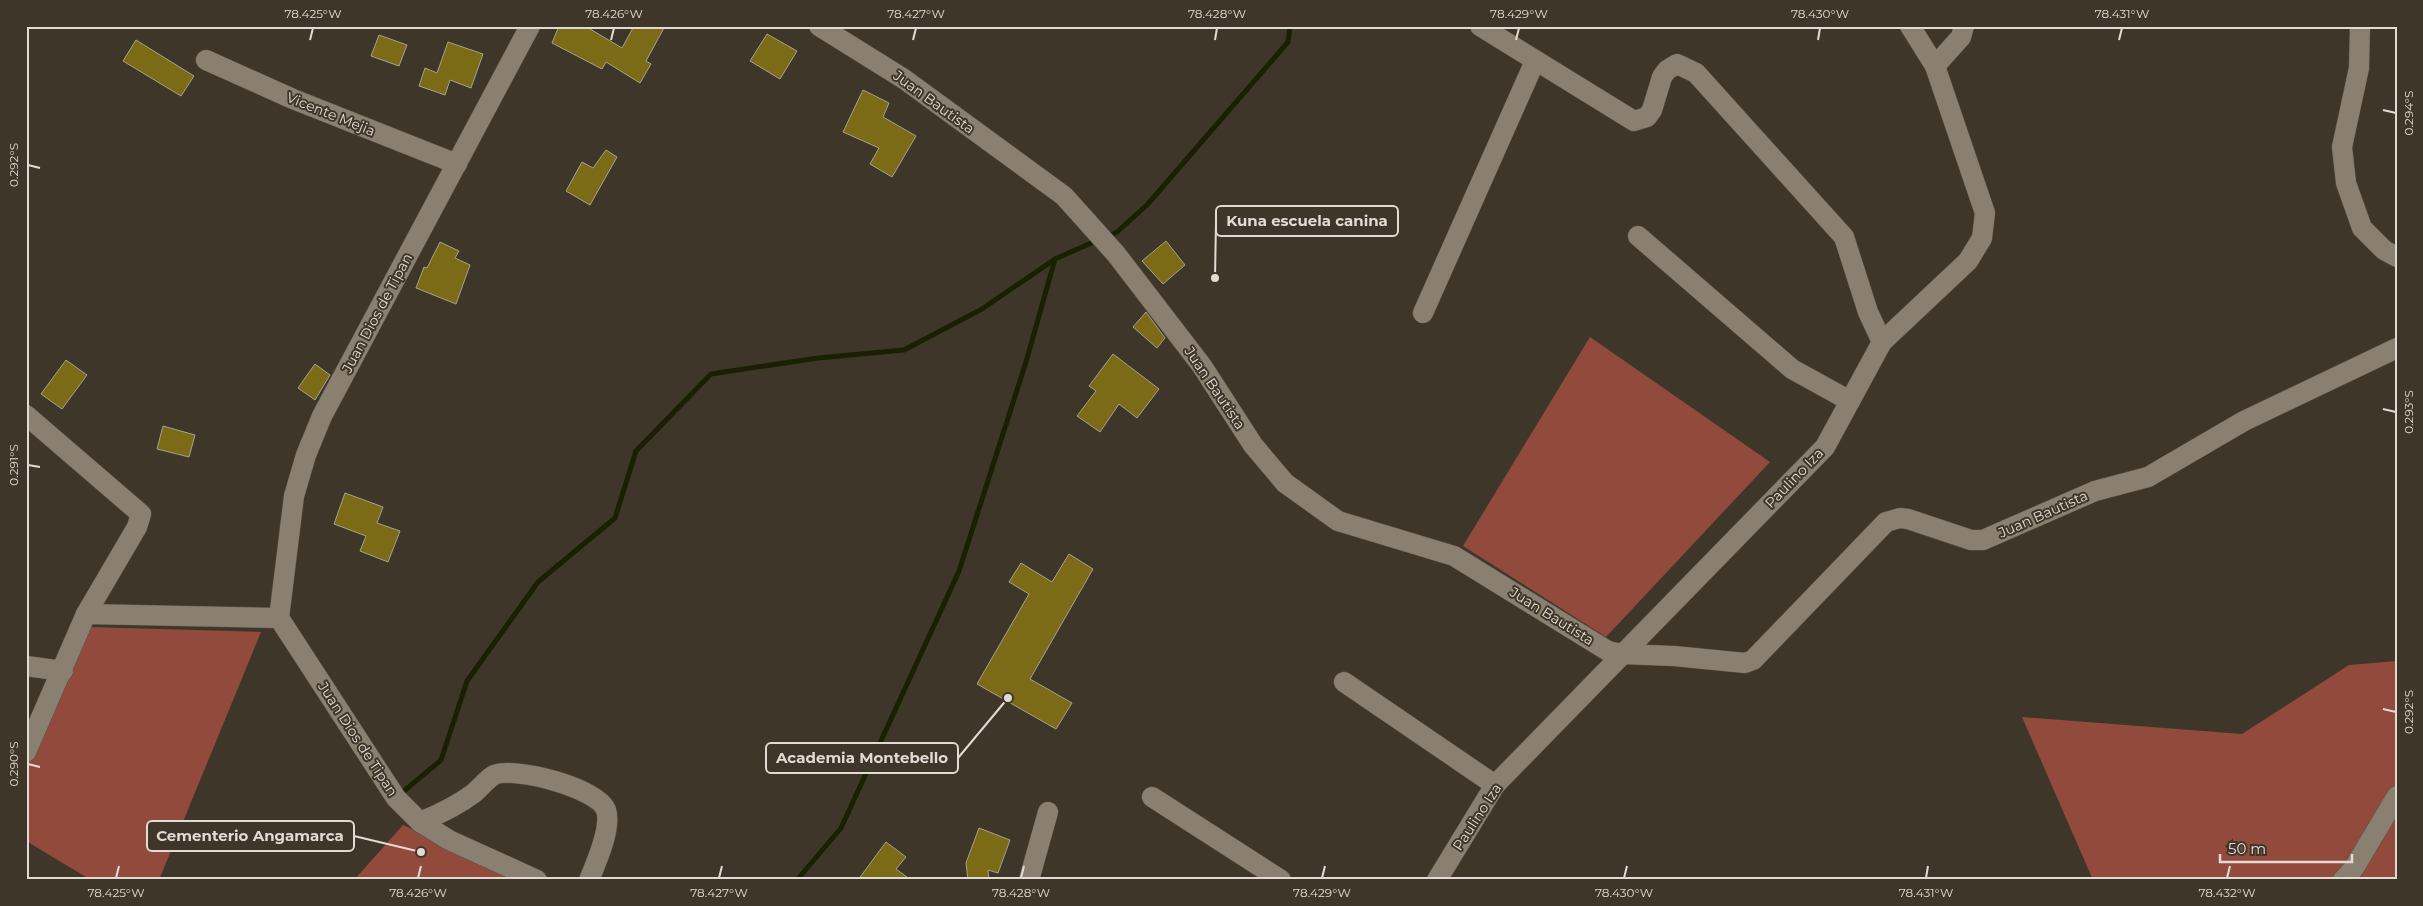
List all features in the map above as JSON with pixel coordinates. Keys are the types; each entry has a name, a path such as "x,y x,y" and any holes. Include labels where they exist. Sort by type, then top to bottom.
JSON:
{"street":[{"name":"Juan Dios de Tipan","path":"530,26 322,416 306,455 294,496 279,618 396,798 420,822 449,840 537,880"},
{"name":"Juan Bautista","path":"819,26 904,79 1064,196 1116,254 1202,366 1253,445 1285,483 1338,521 1454,556 1608,651 1622,654 1674,656 1744,663 1753,660 1886,522 1900,518 1908,519 1964,538 1983,540 2095,491 2148,477 2244,421 2397,348"},
{"path":"1480,26 1634,121 1646,117 1652,110 1662,77 1667,70 1678,64 1696,73 1844,237 1868,312 1882,342"},
{"name":"Paulino Iza","path":"1437,880 1495,785 1824,448 1882,342 1968,261 1982,238 1984,213 1935,66 1910,26"},
{"path":"1935,66 1961,37 1964,26"},
{"path":"2360,26 2359,68 2342,147 2346,183 2362,228 2384,250 2397,257"},
{"name":"Vicente Mejia","path":"206,60 293,99 456,164"},
{"path":"1424,313 1535,61"},
{"path":"1638,236 1792,369 1850,401"},
{"path":"26,415 141,514 137,527 86,614 72,645 64,671 26,752"},
{"path":"86,614 279,618"},
{"path":"26,666 64,671"},
{"path":"1344,682 1495,785"},
{"path":"420,822 453,808 494,775 512,772 576,786 599,802 606,810 606,832 588,880"},
{"path":"2343,880 2354,868 2397,796"},
{"path":"1152,797 1281,880"},
{"path":"1029,880 1048,812"}],"shaded area":[{"path":"1590,337 1770,462 1606,637 1463,546"},
{"path":"90,627 261,632 159,880 91,880 26,841 26,767"},
{"path":"2397,661 2397,880 2093,880 2022,717 2242,734 2349,665"},
{"path":"403,825 523,880 354,880"}],"building":[{"path":"559,26 585,26 622,48 634,26 665,26 646,61 651,64 640,83 606,62 602,69 552,43"},
{"path":"767,34 797,51 780,79 750,61"},
{"path":"379,35 407,45 399,66 371,56"},
{"path":"136,40 194,76 181,96 123,61"},
{"path":"448,42 483,54 471,88 450,80 445,95 419,86 425,68 437,73"},
{"path":"863,90 889,103 883,117 916,136 892,177 870,164 879,148 843,132"},
{"path":"606,150 617,157 590,205 566,191 582,162 593,168"},
{"path":"1166,241 1185,265 1163,284 1142,261"},
{"path":"440,242 459,251 455,258 470,265 456,304 416,288 424,267 427,268"},
{"path":"1146,312 1165,338 1157,348 1133,327"},
{"path":"1113,354 1159,389 1137,418 1119,404 1100,432 1077,416 1096,391 1089,386"},
{"path":"66,360 87,375 62,409 41,394"},
{"path":"315,364 330,375 315,400 298,388"},
{"path":"163,426 195,435 189,457 157,449"},
{"path":"345,493 383,507 377,523 400,531 388,562 360,551 366,536 334,524"},
{"path":"1069,554 1093,569 1030,679 1072,703 1056,729 977,684 1029,594 1009,582 1021,563 1052,582"},
{"path":"979,828 1010,840 998,873 988,870 989,880 968,880 966,863"},
{"path":"886,842 906,857 896,869 911,880 858,880"}],"waterway":[{"path":"1106,237 1117,232 1147,205 1288,42 1290,26"},
{"path":"797,880 841,828 959,571 1026,362 1055,259 1098,240"},
{"path":"398,796 441,760 467,681 538,582 615,518 636,451 711,374 818,358 904,350 982,309 1055,259"}],"place":[{"name":"Kuna escuela canina","path":"1215,278"},
{"name":"Academia Montebello","path":"1008,698"},
{"name":"Cementerio Angamarca","path":"421,852"}]}
